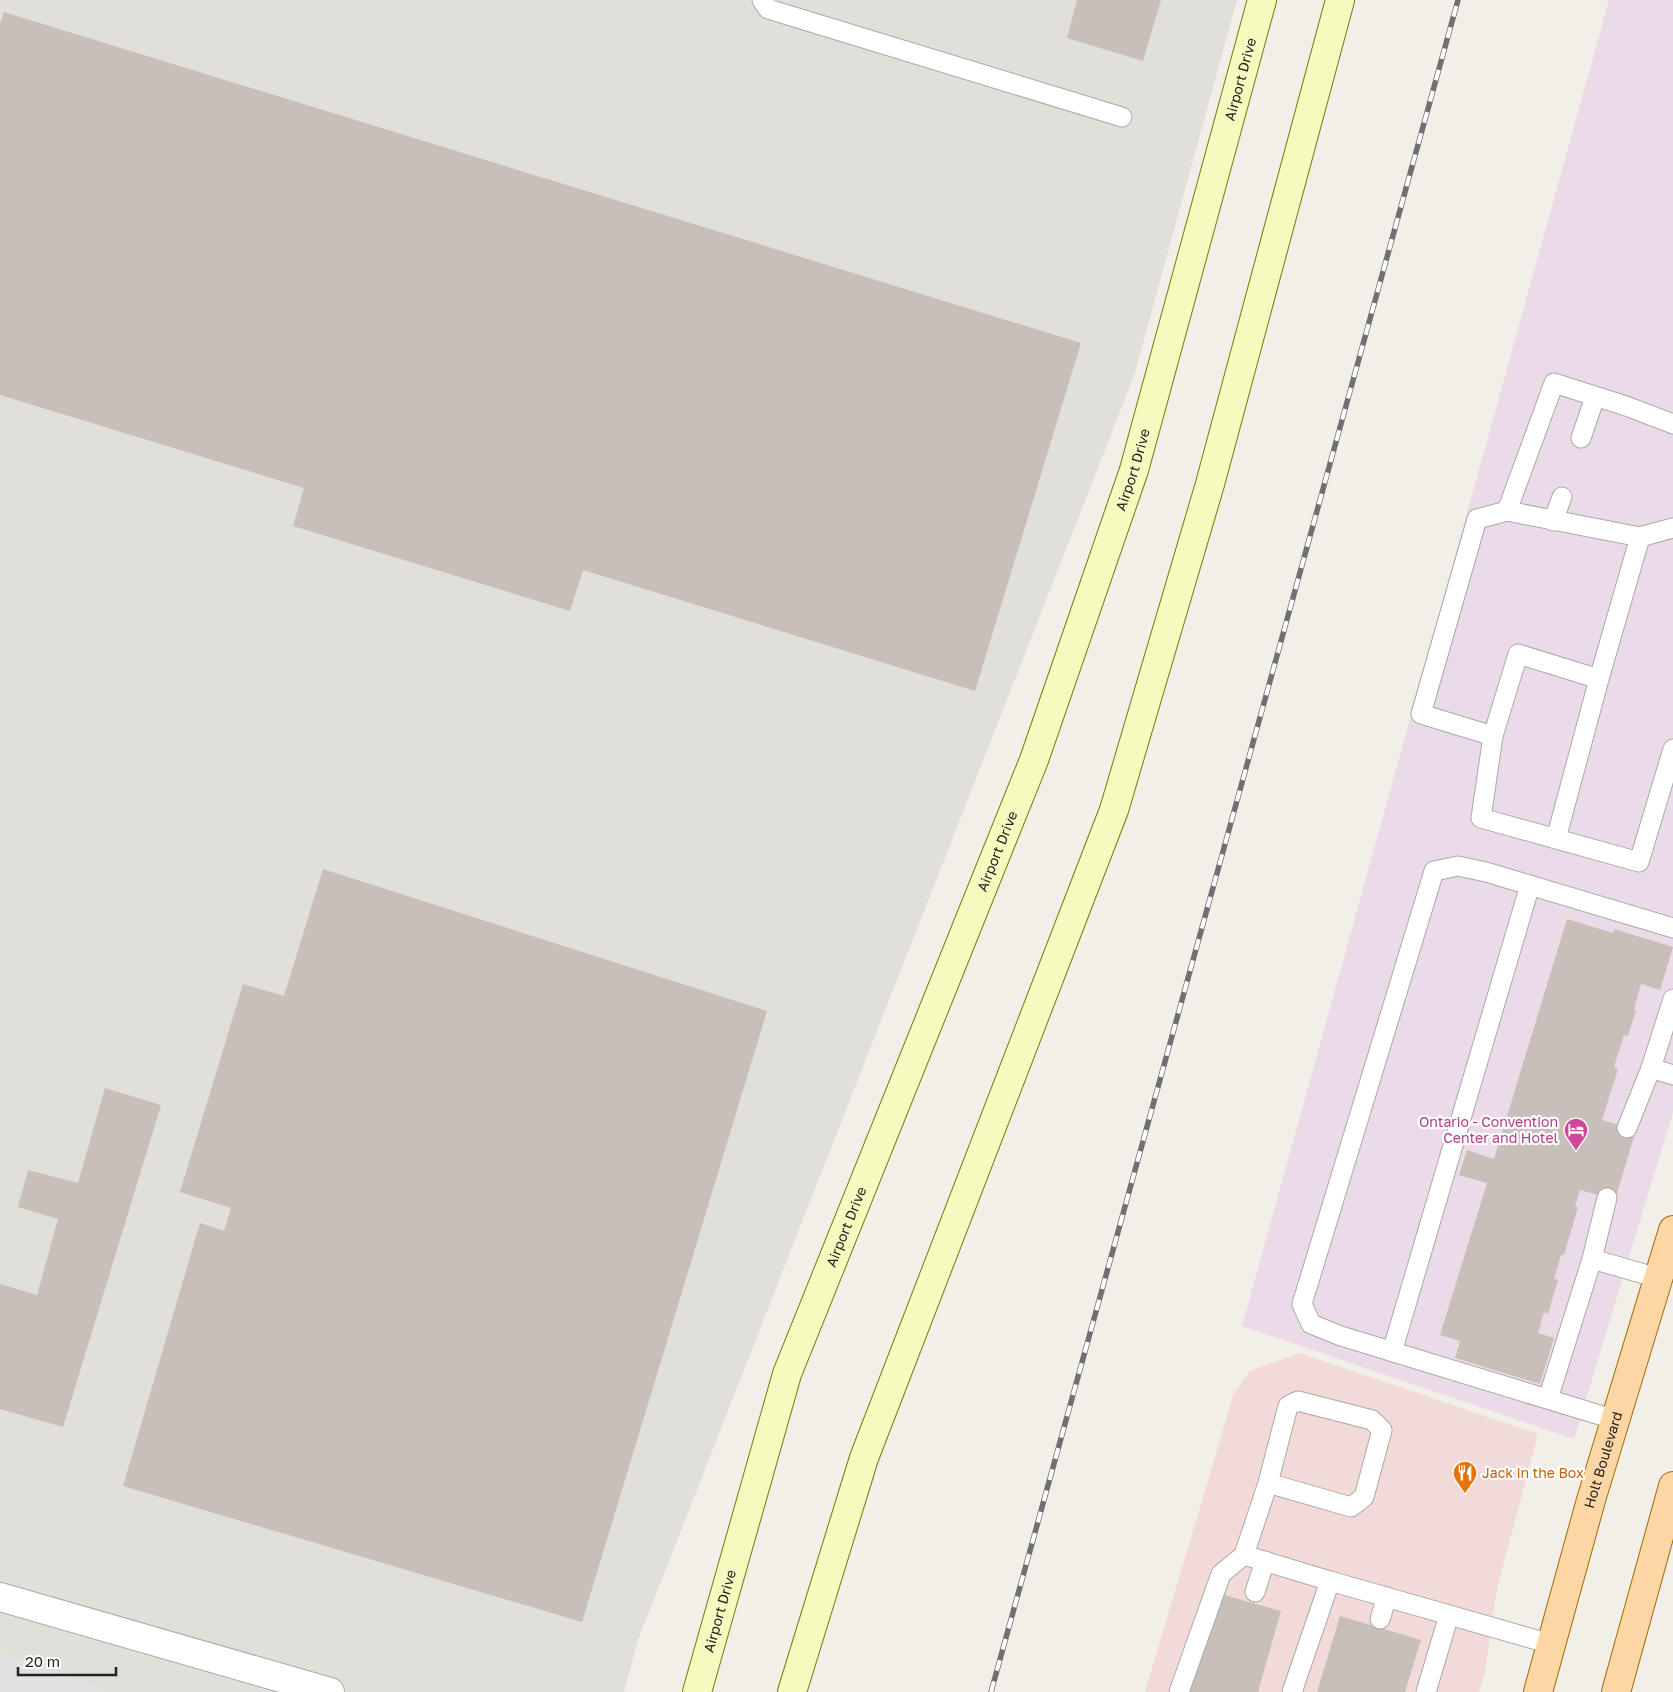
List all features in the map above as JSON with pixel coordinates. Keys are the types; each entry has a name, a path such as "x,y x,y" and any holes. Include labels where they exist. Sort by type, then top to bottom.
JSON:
{"main road":[{"name":"Airport Drive","path":"697,1692 787,1374 1034,760 1131,480 1262,0"},
{"path":"792,1692 864,1458 1114,810 1210,484 1340,0"},
{"name":"Holt Boulevard","path":"1538,1692 1591,1500 1673,1230"},
{"path":"1616,1692 1673,1486"}],"street":[{"path":"7,1603 330,1692"}],"lane":[{"path":"762,0 768,9 1122,117"},
{"path":"1506,512 1554,383 1626,406 1673,424"},
{"path":"1582,438 1595,396"},
{"path":"1553,521 1562,497"},
{"path":"1493,736 1421,714 1477,519 1506,512 1640,537 1673,528"},
{"path":"1556,839 1640,537"},
{"path":"1599,679 1518,654 1493,736 1481,818 1639,862 1673,749"},
{"path":"1616,1420 1341,1336 1311,1324 1302,1304 1434,871 1458,866 1486,872 1673,928"},
{"path":"1392,1352 1530,885"},
{"path":"1627,1128 1651,1068 1673,999"},
{"path":"1651,1068 1673,1075"},
{"path":"1548,1399 1592,1258 1607,1198"},
{"path":"1592,1258 1658,1278"},
{"path":"1179,1692 1221,1574 1244,1555 1268,1483 1288,1406 1298,1401 1372,1420 1382,1430 1364,1497 1351,1507 1268,1483"},
{"path":"1244,1555 1551,1644"},
{"path":"1255,1592 1265,1561"},
{"path":"1292,1692 1330,1580"},
{"path":"1380,1619 1387,1597"},
{"path":"1426,1692 1449,1615"}],"shaded area":[{"path":"0,0 1237,0 1134,376 638,1640 624,1692 0,1692"},
{"path":"1609,0 1673,0 1673,1112 1574,1439 1242,1326"},
{"path":"1300,1353 1538,1434 1497,1589 1485,1672 1479,1692 1145,1692 1234,1393 1250,1371"},
{"path":"0,1652 111,1692 0,1692"}],"building":[{"path":"1077,0 1161,0 1143,61 1067,38"},
{"path":"4,12 1081,343 975,691 583,570 570,611 293,526 304,488 0,395 0,24"},
{"path":"323,869 767,1011 582,1622 123,1486 200,1223 224,1231 231,1208 180,1192 243,984 284,996"},
{"path":"1567,919 1613,933 1614,929 1673,947 1660,990 1641,984 1628,1036 1624,1035 1614,1067 1618,1069 1602,1120 1636,1130 1615,1200 1580,1190 1575,1207 1578,1207 1564,1255 1561,1255 1554,1279 1558,1280 1548,1314 1544,1312 1538,1333 1554,1338 1540,1384 1455,1358 1460,1341 1440,1335 1487,1183 1459,1175 1467,1150 1494,1159"},
{"path":"105,1088 161,1105 63,1427 0,1409 0,1284 37,1295 58,1219 18,1207 28,1170 78,1183"},
{"path":"1217,1593 1281,1611 1258,1692 1189,1692"},
{"path":"1340,1616 1421,1640 1405,1692 1317,1692"}],"railway":[{"path":"991,1692 1458,0"}],"place":[{"name":"Ontario - Convention Center and Hotel","path":"1576,1151"},
{"name":"Jack in the Box","path":"1465,1494"}]}
